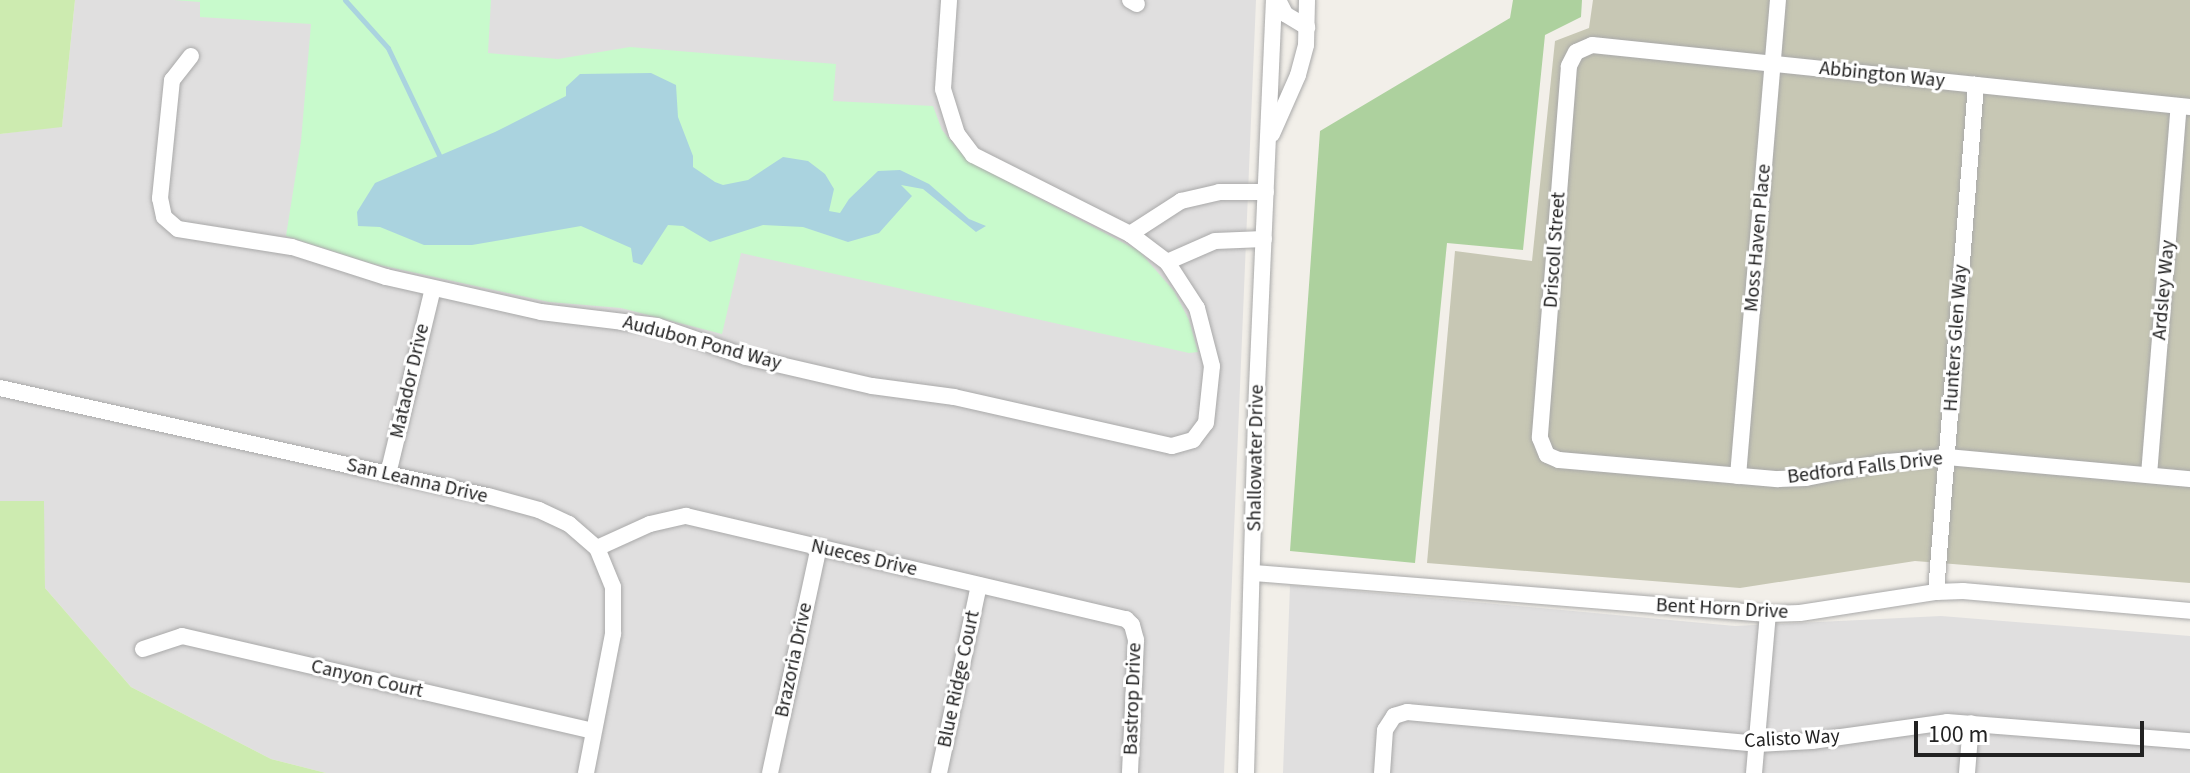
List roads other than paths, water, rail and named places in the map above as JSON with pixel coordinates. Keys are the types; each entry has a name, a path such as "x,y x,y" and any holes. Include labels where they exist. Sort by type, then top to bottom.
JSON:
{"street":[{"path":"949,0 943,89 957,134 973,155 1130,234 1167,262 1215,241 1264,239"},
{"path":"1276,0 1285,14 1307,27"},
{"name":"Shallowater Drive","path":"1246,773 1264,239 1276,0"},
{"name":"Shallowater Drive","path":"1268,143 1298,75 1307,27 1307,0"},
{"name":"Moss Haven Place","path":"1738,476 1778,0"},
{"name":"Abbington Way","path":"1576,52 1592,45 2184,106"},
{"name":"Driscoll Street","path":"1543,449 1540,438 1569,66 1576,52"},
{"name":"Audubon Pond Way","path":"191,56 172,80 160,198 164,217 178,229 292,247 347,266 541,312 630,320 784,366 910,393 954,397 1172,446 1183,445 1197,437 1206,423 1212,366 1197,308 1167,262"},
{"name":"Hunters Glen Way","path":"1936,592 1976,85"},
{"name":"Ardsley Way","path":"2149,475 2184,106"},
{"path":"1130,234 1181,201 1219,192 1266,192"},
{"name":"Matador Drive","path":"388,474 433,288"},
{"name":"San Leanna Drive","path":"0,388 539,510 569,524 597,548 613,587 613,634 586,773"},
{"name":"Bedford Falls Drive","path":"1543,449 1559,460 1738,476 1806,478 1887,462 1947,457 2190,479"},
{"name":"Nueces Drive","path":"597,548 650,524 686,516 1126,619 1132,625"},
{"name":"Brazoria Drive","path":"770,773 819,547"},
{"name":"Bent Horn Drive","path":"1254,573 1768,614 1800,613 1936,592 2190,611"},
{"name":"Blue Ridge Court","path":"939,773 979,585"},
{"path":"1754,773 1768,614"},
{"name":"Bastrop Drive","path":"1130,773 1136,640 1132,625"},
{"name":"Canyon Court","path":"143,649 182,636 592,731"},
{"name":"Calisto Way","path":"1382,773 1385,730 1394,716 1407,712 1757,744 1855,736 1927,723 1971,723 2190,741"},
{"path":"1967,773 1971,723"}],"water":[{"path":"651,73 676,85 678,117 693,156 693,167 715,182 723,185 748,180 783,157 808,161 825,174 834,189 829,211 840,213 849,199 878,171 900,170 929,184 969,219 986,226 976,232 923,189 901,185 912,196 879,233 848,242 803,227 763,225 710,242 683,226 668,225 642,265 633,262 631,248 581,226 472,245 424,245 380,227 358,226 357,212 375,183 495,132 566,96 566,87 580,74"}],"waterway":[{"path":"345,0 388,48 439,155"}]}
